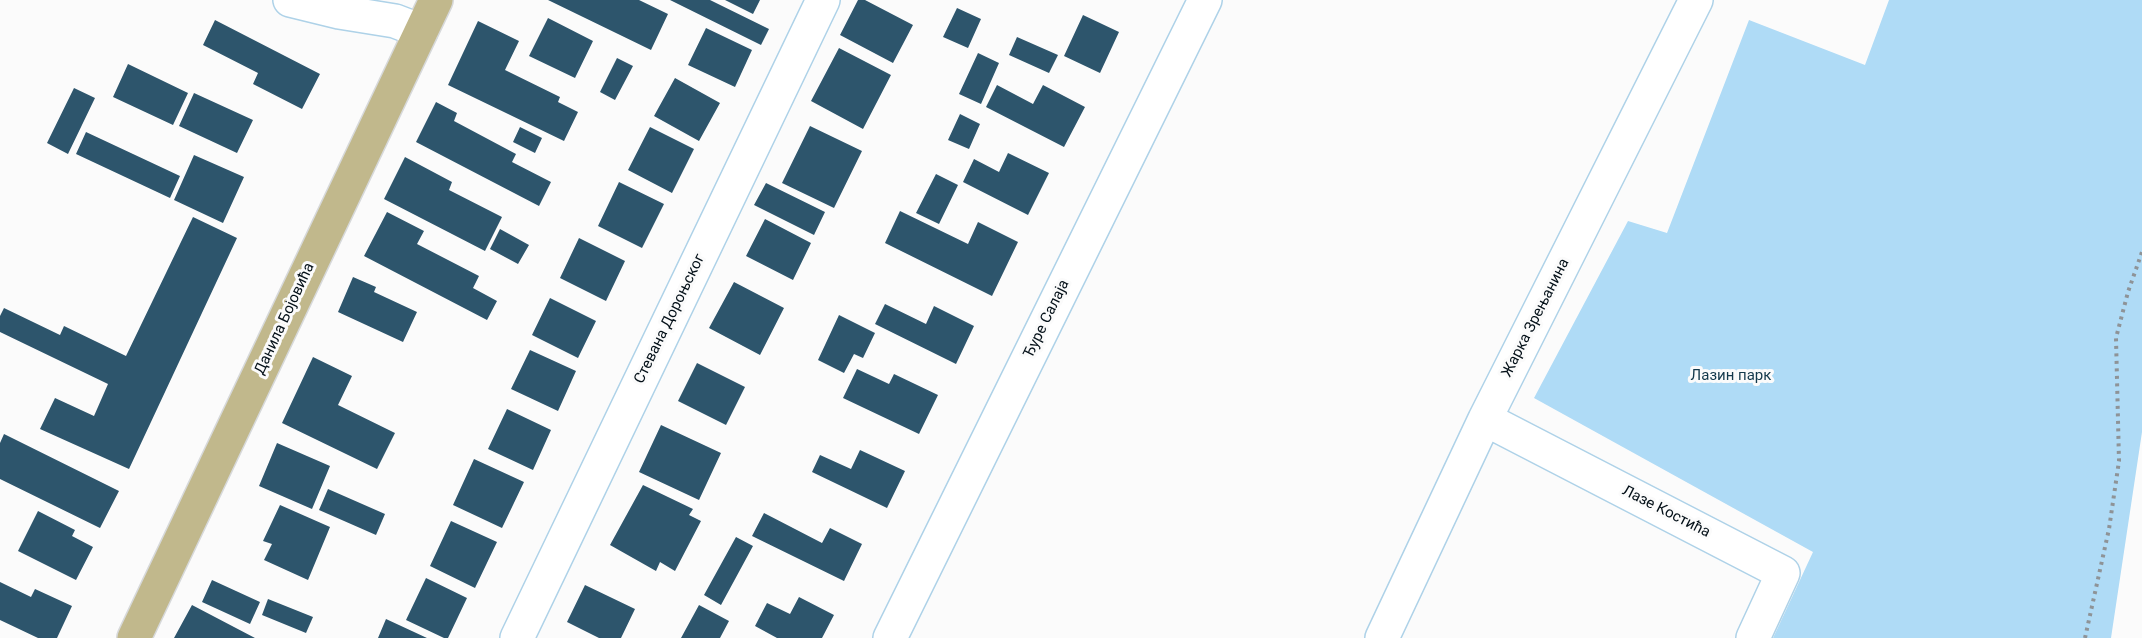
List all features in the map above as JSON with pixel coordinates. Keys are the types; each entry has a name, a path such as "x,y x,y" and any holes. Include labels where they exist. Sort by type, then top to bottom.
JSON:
{"main road":[{"name":"Данила Бојовића","path":"134,638 436,0"}],"street":[{"path":"290,0 339,12 395,21 421,32"},
{"name":"Стевана Дороњског","path":"517,638 823,0"},
{"name":"Ђуре Салаја","path":"890,638 1205,0"},
{"name":"Жарка Зрењанина","path":"1382,638 1485,419 1696,0"},
{"name":"Лазе Костића","path":"1485,419 1783,573 1753,638"}],"path":[{"path":"2085,638 2109,529 2119,461 2116,338 2128,292 2142,252"}],"green space":[{"name":"Лазин парк","path":"1889,0 2142,0 2142,432 2111,638 1773,638 1813,552 1534,398 1628,221 1667,233 1749,20 1865,65"}],"building":[{"path":"548,0 639,0 668,14 651,50"},
{"path":"670,0 710,0 769,29 761,45"},
{"path":"725,0 760,0 753,14"},
{"path":"858,0 865,0 913,25 893,63 840,35"},
{"path":"957,8 981,19 968,48 943,37"},
{"path":"1083,15 1119,32 1100,73 1064,56"},
{"path":"548,18 593,41 575,78 529,56"},
{"path":"215,20 320,74 302,109 253,84 258,73 203,45"},
{"path":"478,21 519,41 505,70 560,97 558,102 578,112 564,141 448,85"},
{"path":"706,28 752,50 735,87 688,65"},
{"path":"1017,37 1058,55 1049,73 1009,55"},
{"path":"839,48 891,75 863,129 811,101"},
{"path":"978,53 999,63 981,104 959,94"},
{"path":"617,58 633,66 615,100 600,92"},
{"path":"128,64 188,93 173,125 113,97"},
{"path":"675,78 720,103 699,141 654,116"},
{"path":"997,85 1033,104 1043,85 1085,107 1064,147 986,107"},
{"path":"74,88 95,98 68,154 47,143"},
{"path":"194,93 253,120 237,153 179,126"},
{"path":"436,102 457,113 454,121 516,154 512,162 551,182 539,206 416,142"},
{"path":"960,114 980,124 969,149 948,140"},
{"path":"810,126 862,151 834,208 782,183"},
{"path":"520,127 542,138 535,153 513,142"},
{"path":"650,127 694,149 672,193 628,170"},
{"path":"86,132 180,176 170,198 76,154"},
{"path":"1008,153 1049,173 1028,215 963,182 974,159 999,172"},
{"path":"194,155 244,177 223,223 174,200"},
{"path":"405,157 452,182 449,190 502,217 485,251 384,199"},
{"path":"936,174 958,185 939,224 916,213"},
{"path":"619,182 664,204 642,248 598,226"},
{"path":"766,183 825,212 814,235 754,205"},
{"path":"900,211 968,244 978,222 1018,242 992,296 885,243"},
{"path":"387,212 424,231 417,244 479,276 473,288 497,301 487,320 364,256"},
{"path":"193,217 237,238 129,469 40,429 55,398 94,416 108,384 0,332 0,316 4,308 60,335 64,326 126,356"},
{"path":"765,219 811,243 793,280 746,256"},
{"path":"500,229 529,245 518,264 490,249"},
{"path":"579,238 625,261 606,301 560,278"},
{"path":"353,277 376,287 374,292 417,312 403,342 338,312"},
{"path":"734,282 784,308 760,355 709,328"},
{"path":"550,298 596,321 578,358 532,335"},
{"path":"885,304 926,324 934,306 974,326 956,364 875,324"},
{"path":"839,315 875,333 863,358 854,354 844,373 818,360"},
{"path":"530,350 576,371 558,411 511,389"},
{"path":"313,357 352,376 338,405 395,433 377,469 282,423"},
{"path":"697,363 745,387 726,425 678,401"},
{"path":"857,369 889,384 894,374 938,395 919,434 843,398"},
{"path":"507,409 551,430 533,470 488,449"},
{"path":"661,425 721,453 699,500 639,472"},
{"path":"4,434 119,491 100,528 0,479 0,443"},
{"path":"277,443 330,466 312,509 259,486"},
{"path":"860,450 905,471 887,508 812,472 820,455 851,469"},
{"path":"474,459 524,482 502,528 453,505"},
{"path":"643,485 693,509 689,515 701,521 675,571 660,562 656,571 610,545"},
{"path":"328,489 385,514 376,535 319,510"},
{"path":"280,505 330,527 308,580 264,560 272,544 263,541"},
{"path":"38,511 75,530 72,536 93,547 76,580 18,551"},
{"path":"764,513 822,543 830,528 862,544 844,581 752,536"},
{"path":"451,521 497,542 475,588 430,566"},
{"path":"736,537 753,546 721,605 704,595"},
{"path":"426,578 467,598 448,638 406,620"},
{"path":"212,580 260,602 250,624 202,602"},
{"path":"0,582 31,597 35,589 72,606 57,638 38,638 0,620"},
{"path":"585,585 635,609 621,638 599,638 567,622"},
{"path":"799,597 834,615 822,638 777,638 755,626 767,603 790,614"},
{"path":"268,599 313,617 306,633 262,615"},
{"path":"192,605 255,638 174,638"},
{"path":"699,605 729,621 720,638 681,638"},
{"path":"386,619 427,638 378,638"}]}
